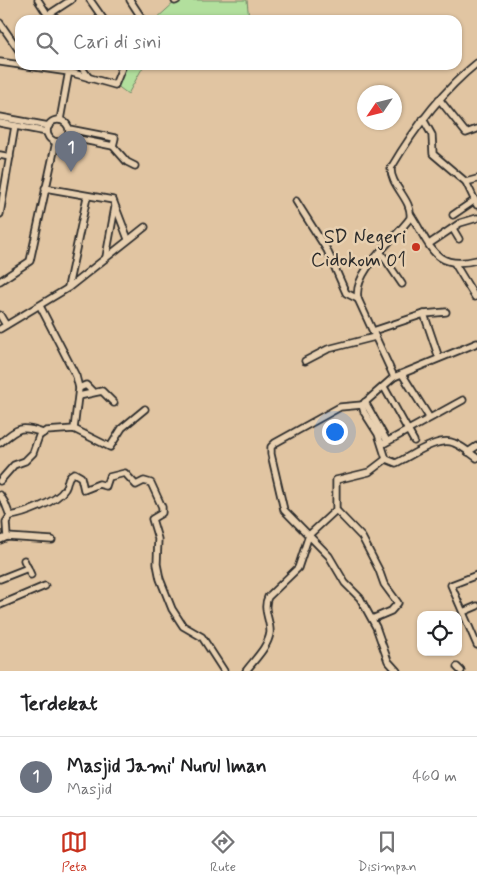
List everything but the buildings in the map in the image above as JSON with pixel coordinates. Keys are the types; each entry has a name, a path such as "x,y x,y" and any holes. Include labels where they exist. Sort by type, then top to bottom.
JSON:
{"street":[{"path":"38,0 49,15"},
{"path":"52,15 71,0"},
{"path":"90,0 100,15"},
{"path":"130,0 140,15"},
{"path":"0,24 15,45"},
{"path":"0,62 15,64"},
{"path":"477,62 439,99 423,119 390,170 410,210 410,215 441,259 455,264 477,261"},
{"path":"56,70 115,85 121,70"},
{"path":"83,70 89,78"},
{"path":"60,120 69,72"},
{"path":"439,99 466,133 477,129"},
{"path":"0,117 48,129"},
{"path":"423,119 432,135 433,154 466,182 476,202 453,215"},
{"path":"56,142 50,138 48,129 53,121 60,120 66,123 69,129 68,137"},
{"path":"0,123 48,129"},
{"path":"0,210 3,181 10,157 15,126"},
{"path":"69,129 113,137 115,138 113,146"},
{"path":"56,142 68,137 113,146 127,162 135,166"},
{"path":"0,281 30,261 56,142"},
{"path":"0,155 10,157"},
{"path":"466,182 477,179"},
{"path":"45,188 113,200 128,239"},
{"path":"68,288 88,197"},
{"path":"296,201 327,250 346,293 358,299"},
{"path":"106,258 116,205"},
{"path":"394,377 358,299 356,289 358,283 410,215"},
{"path":"429,244 463,222 472,221 477,218"},
{"path":"0,329 68,288 145,227"},
{"path":"453,229 459,239"},
{"path":"381,253 402,284"},
{"path":"455,264 475,297"},
{"path":"40,306 69,361 79,388 74,429"},
{"path":"305,361 326,350 374,334 424,314 446,312"},
{"path":"424,314 439,358"},
{"path":"0,315 6,325"},
{"path":"397,671 386,657 372,619 360,598 346,583 334,563 288,515 281,504 271,447 340,407 364,404 394,377 477,343"},
{"path":"402,374 429,417"},
{"path":"79,388 86,386 93,392"},
{"path":"384,387 414,441"},
{"path":"79,396 93,392 105,392 114,404"},
{"path":"385,442 463,400"},
{"path":"364,404 385,442 386,459"},
{"path":"0,443 18,428 27,428 43,433 74,429 110,447 122,428 145,409"},
{"path":"0,481 14,466 30,456 37,440 43,433"},
{"path":"386,459 396,463 423,448 449,441 477,458"},
{"path":"468,452 477,446"},
{"path":"372,619 391,611 398,603 384,584 380,570 362,537 336,510 336,480 369,472 386,459"},
{"path":"7,536 6,522 10,516 24,514 53,500 65,490 68,478 74,473 80,477 84,490 99,484 106,486 109,477 121,473 125,473 136,485 144,481 151,483 162,507 162,513 152,519 158,539 157,564 165,592 172,609 182,624 202,637 224,671"},
{"path":"0,496 10,516"},
{"path":"246,671 268,639 270,624 266,602 298,568 309,535 336,510"},
{"path":"0,540 7,536 52,540"},
{"path":"24,560 31,575"},
{"path":"0,579 28,568"},
{"path":"477,575 452,585 477,645"},
{"path":"0,605 45,586"},
{"path":"463,612 477,606"}],"green space":[{"path":"177,0 247,0 248,15 160,15"},
{"path":"123,70 141,70 128,94 116,85"}],"place":[{"name":"Masjid Jami' Nurul Iman","path":"71,172"},
{"name":"SD Negeri Cidokom 01","path":"416,247"}]}
